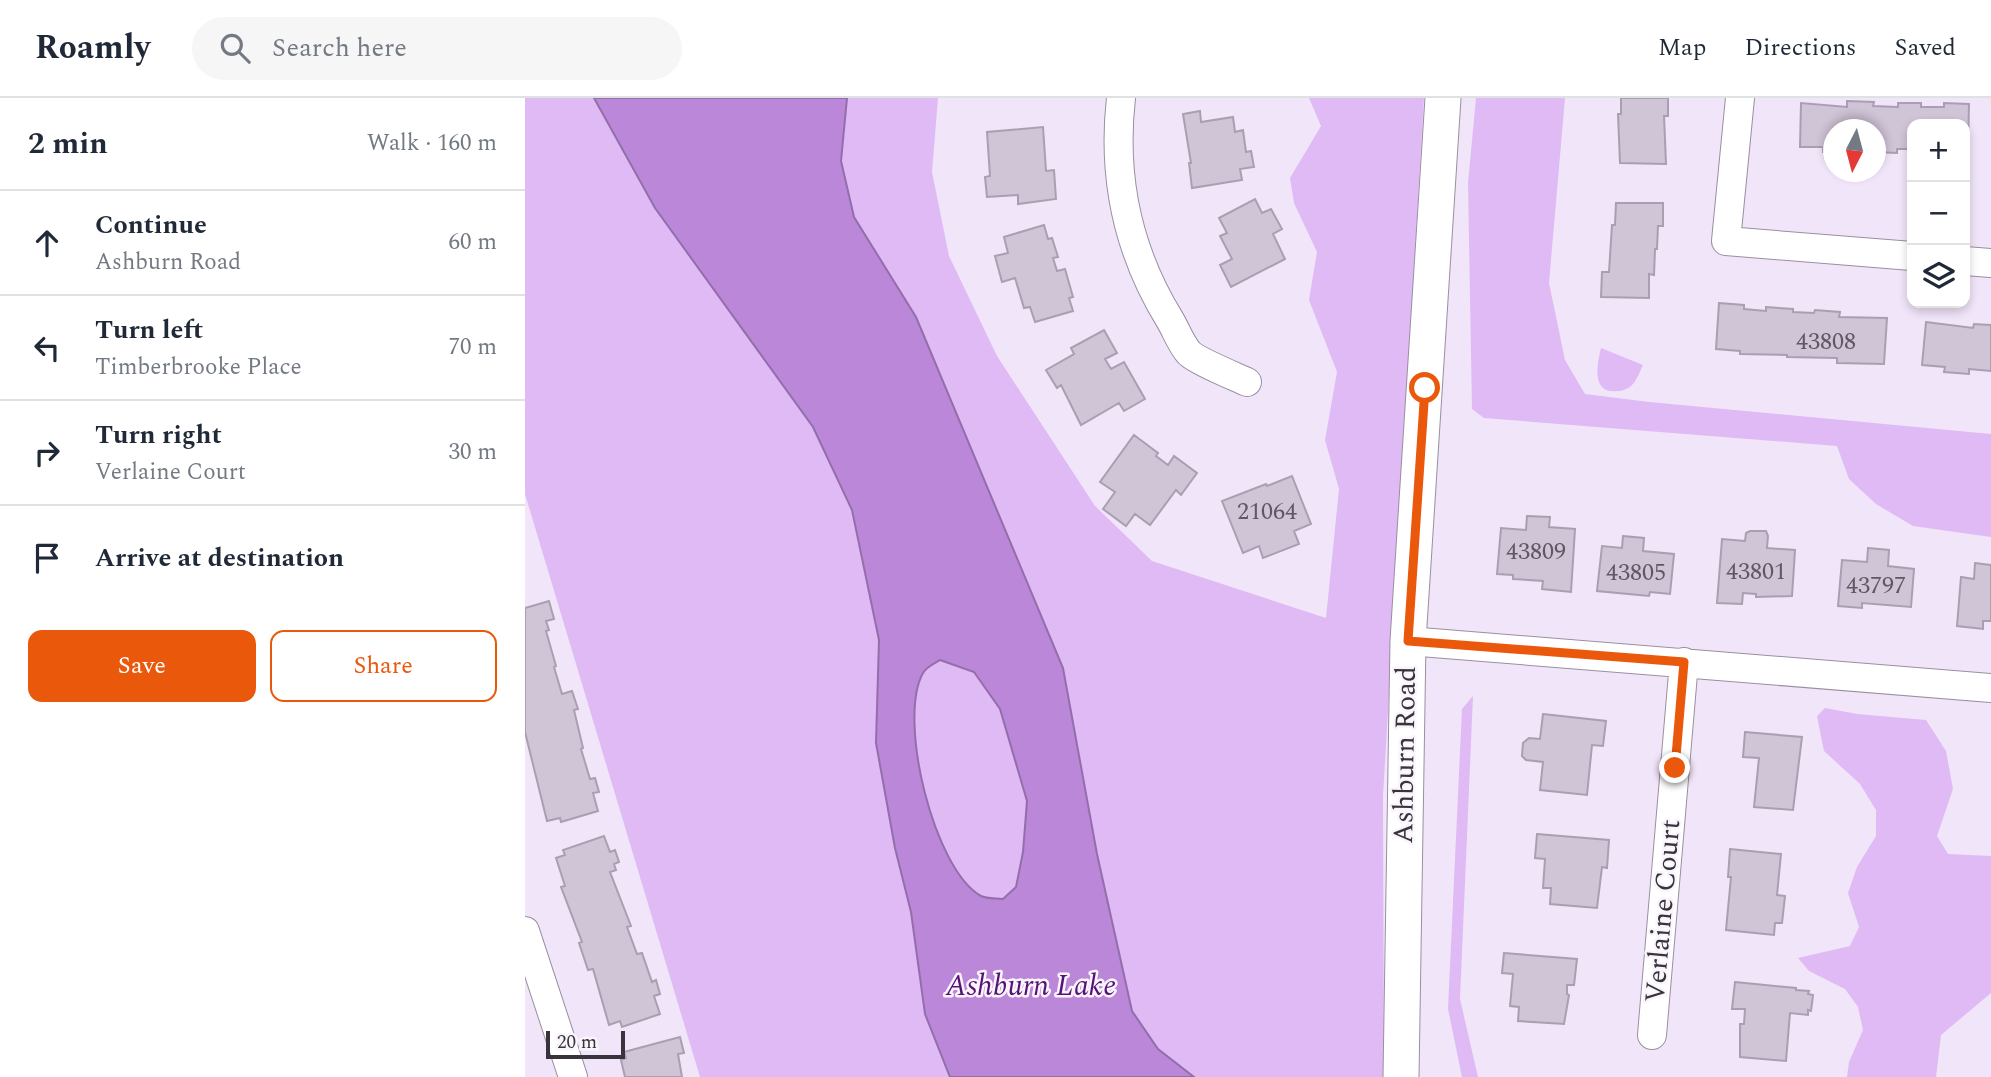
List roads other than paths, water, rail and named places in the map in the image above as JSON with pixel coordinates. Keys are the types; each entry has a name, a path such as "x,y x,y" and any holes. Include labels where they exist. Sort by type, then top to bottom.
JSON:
{"main road":[{"name":"Ashburn Road","path":"1401,1077 1408,641 1443,98"}],"street":[{"path":"1121,98 1117,154 1121,192 1129,229 1142,266 1158,301 1190,354 1247,382"},
{"path":"1739,98 1726,241 1907,256"},
{"path":"1970,261 1991,263"},
{"path":"1408,641 1991,688"},
{"name":"Verlaine Court","path":"1652,1035 1684,662"},
{"path":"525,931 573,1077"}],"water":[{"name":"Ashburn Lake","path":"594,98 847,98 841,161 854,217 916,317 1063,668 1097,854 1132,1011 1158,1049 1194,1077 950,1077 925,1014 911,912 895,848 876,743 879,640 852,510 813,427 655,208","holes":["940,660 974,672 1000,709 1027,801 1023,852 1016,887 1003,899 981,896 964,881 948,857 935,826 918,757 914,724 916,695 924,671"]}]}
